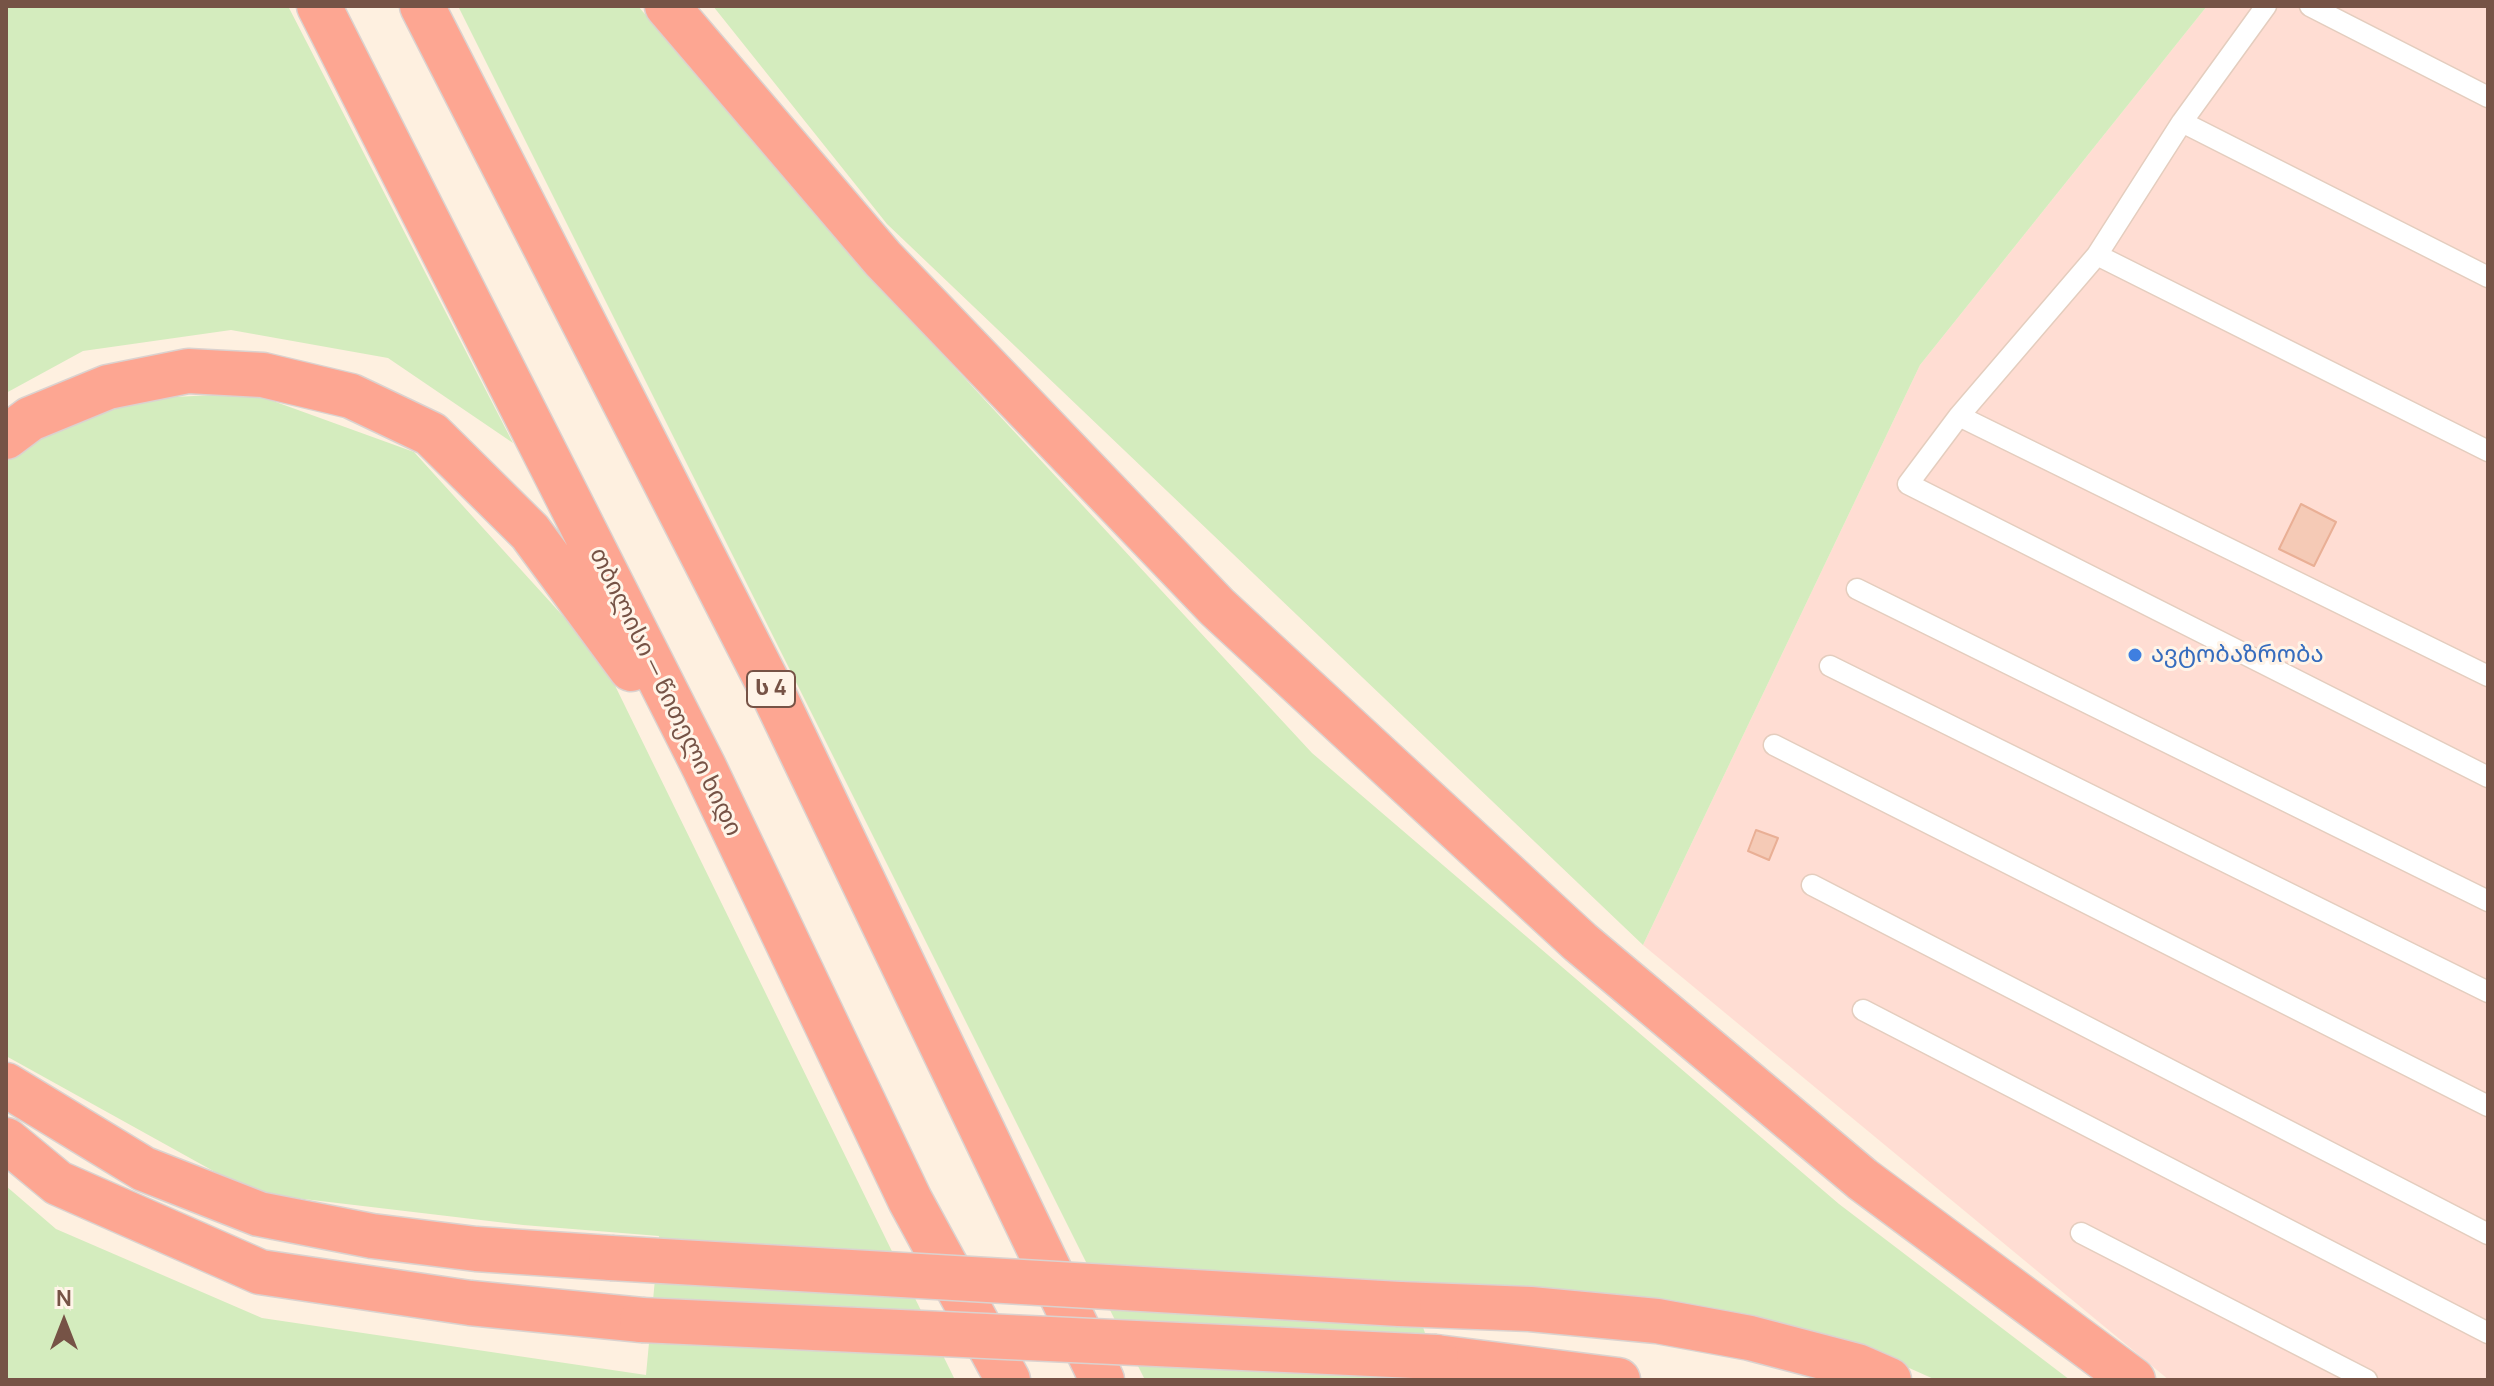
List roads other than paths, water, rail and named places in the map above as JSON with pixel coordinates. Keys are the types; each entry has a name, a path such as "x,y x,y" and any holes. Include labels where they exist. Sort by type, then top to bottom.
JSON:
{"highway":[{"name":"თბილისი — წითელი ხიდი","path":"319,6 704,767 910,1200 1008,1380"},
{"name":"ს 4","path":"422,6 773,693 1102,1380"},
{"path":"667,6 883,259 1217,607 1603,962 1862,1179 2133,1380"},
{"path":"6,437 30,419 108,387 188,371 263,375 351,396 431,434 530,532 704,767"},
{"path":"6,1085 144,1169 259,1214 372,1236 461,1248 611,1258 1530,1309 1657,1321 1750,1338 1857,1366 1889,1380"},
{"path":"6,1140 58,1183 260,1272 470,1303 642,1320 1436,1357 1618,1380"}],"lane":[{"path":"2266,6 2182,122 2097,255 1959,416 1908,484 2488,777"},
{"path":"2310,6 2488,97"},
{"path":"2182,122 2488,277"},
{"path":"2097,255 2488,451"},
{"path":"1959,416 2488,676"},
{"path":"1857,589 2488,901"},
{"path":"1830,666 2488,992"},
{"path":"1774,745 2488,1106"},
{"path":"1812,885 2488,1234"},
{"path":"1863,1010 2488,1333"},
{"path":"2081,1233 2367,1380"}],"place":[{"name":"ავტობაზრობა","path":"2135,655"}]}
